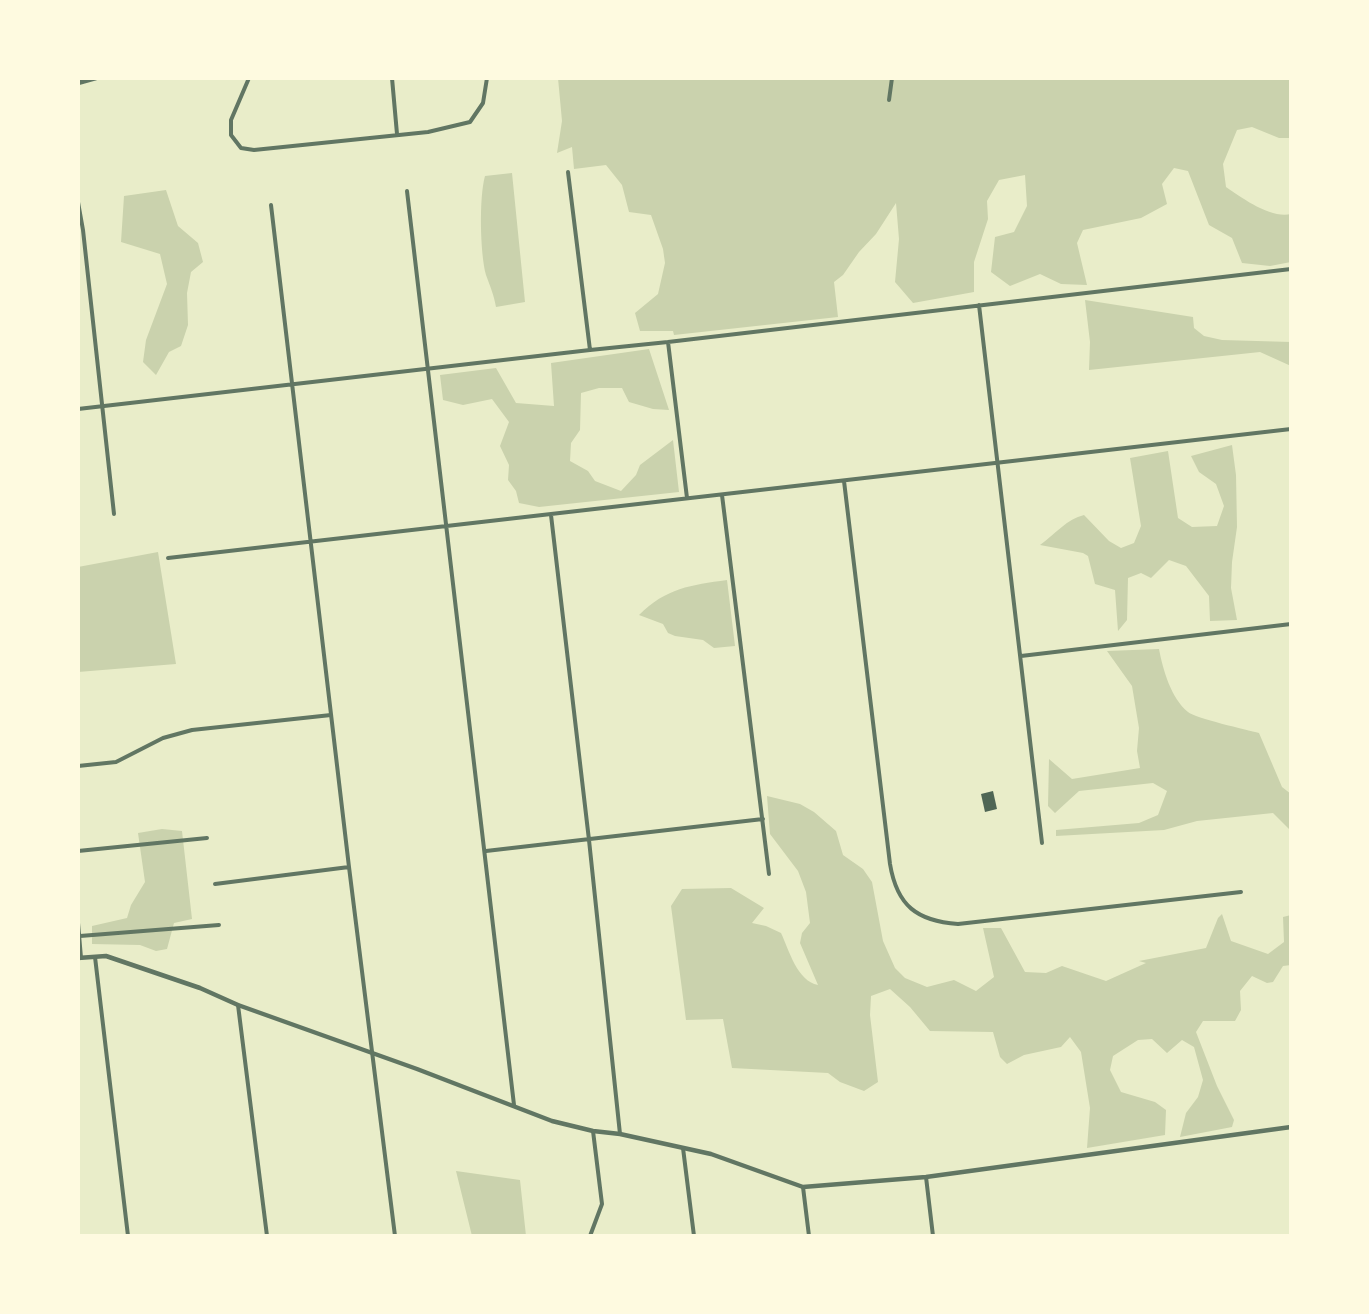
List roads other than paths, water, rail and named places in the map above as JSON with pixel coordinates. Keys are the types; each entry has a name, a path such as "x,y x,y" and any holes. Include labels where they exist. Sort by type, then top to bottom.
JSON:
{"street":[{"path":"78,83 96,78"},
{"path":"249,78 231,120 231,135 241,148 255,150 428,132 470,122 483,103 487,78"},
{"path":"392,78 397,134"},
{"path":"889,100 892,78"},
{"path":"568,172 590,350"},
{"path":"407,191 514,1105"},
{"path":"78,202 84,230 114,514"},
{"path":"271,205 394,1236"},
{"path":"78,409 1291,269"},
{"path":"979,305 1042,843"},
{"path":"668,342 687,498"},
{"path":"168,558 1291,429"},
{"path":"844,481 893,881 897,891 912,910 936,922 958,924 1241,892"},
{"path":"722,495 769,874"},
{"path":"551,515 620,1134"},
{"path":"1020,656 1291,624"},
{"path":"78,766 116,762 163,738 192,730 331,715"},
{"path":"486,851 763,819"},
{"path":"78,851 207,838"},
{"path":"216,884 349,867"},
{"path":"78,924 79,958 106,956 189,984 238,1005 514,1105 552,1121 711,1154 803,1187 926,1177 1291,1127"},
{"path":"80,936 219,926"},
{"path":"95,956 128,1236"},
{"path":"238,1005 267,1236"},
{"path":"590,1236 602,1204 593,1131"},
{"path":"683,1148 694,1236"},
{"path":"926,1177 933,1236"},
{"path":"803,1187 808,1236"}]}
